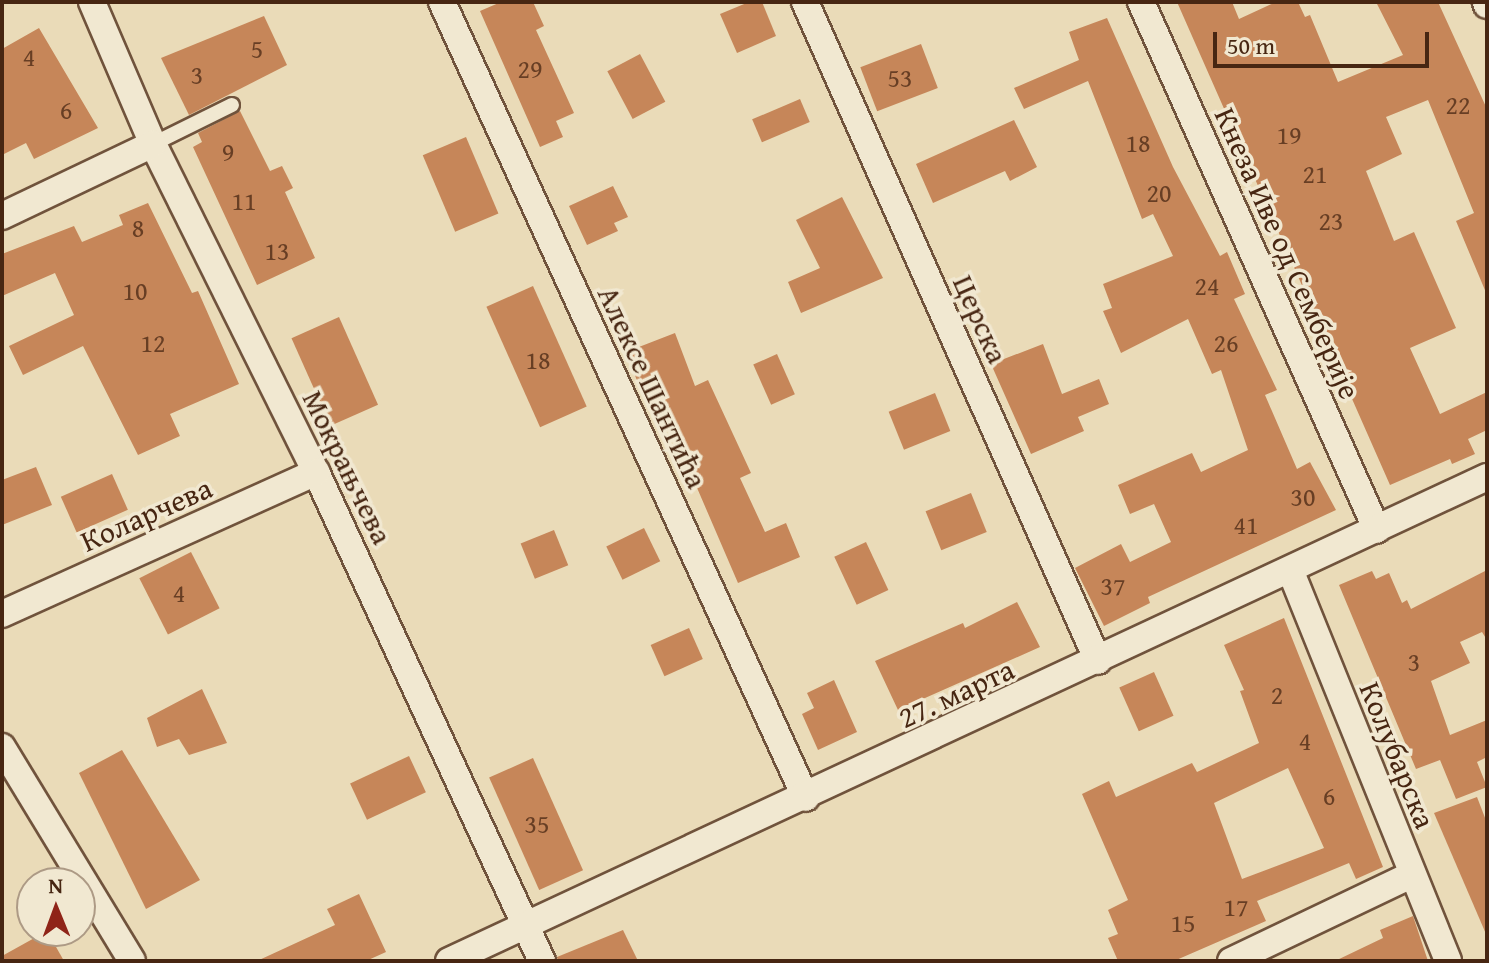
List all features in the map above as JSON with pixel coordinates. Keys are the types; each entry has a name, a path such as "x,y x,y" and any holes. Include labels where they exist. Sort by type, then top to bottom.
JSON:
{"street":[{"name":"Мокрањчева","path":"92,2 153,144 316,472 542,961"},
{"name":"Алексе Шантића","path":"442,2 806,798"},
{"name":"Церска","path":"805,2 1098,661"},
{"name":"Кнеза Иве од Семберије","path":"1141,2 1377,530"},
{"path":"2,216 153,144"},
{"name":"Коларчева","path":"2,614 316,472"},
{"name":"27. марта","path":"449,961 1291,572 1487,477"},
{"name":"Колубарска","path":"1291,572 1448,961"},
{"path":"2,747 132,961"},
{"path":"1231,961 1411,875"}],"lane":[{"path":"153,144 232,105"}],"building":[{"path":"501,2 533,2 544,26 536,30 574,113 556,121 563,137 540,147 480,11"},
{"path":"749,2 762,2 776,36 737,53 720,14"},
{"path":"1177,2 1232,2 1239,19 1276,2 1298,2 1305,17 1310,15 1338,82 1403,55 1376,2 1438,2 1487,109 1487,295 1456,221 1474,213 1428,100 1386,117 1402,154 1366,171 1394,241 1414,232 1456,328 1410,348 1440,414 1487,392 1487,430 1468,439 1475,454 1452,464 1450,459 1390,485"},
{"path":"264,16 287,65 189,115 161,58"},
{"path":"1107,18 1173,167 1220,256 1227,252 1245,294 1234,299 1277,390 1265,395 1297,469 1310,462 1336,510 1148,597 1150,603 1104,626 1075,568 1121,544 1130,562 1171,542 1154,504 1130,514 1118,485 1192,453 1201,472 1248,450 1221,370 1212,374 1188,319 1121,353 1103,311 1112,308 1103,284 1173,256 1153,214 1142,219 1088,81 1024,109 1014,88 1079,60 1069,32"},
{"path":"39,28 98,128 34,159 26,143 2,155 2,49"},
{"path":"921,44 938,88 877,111 860,67"},
{"path":"640,54 665,102 633,119 607,71"},
{"path":"800,99 810,122 762,142 752,119"},
{"path":"240,111 270,171 282,166 293,188 285,192 315,258 257,285 193,147 202,142 198,133"},
{"path":"1014,120 1037,167 1010,181 1005,171 933,203 916,164"},
{"path":"466,137 498,213 455,232 423,155"},
{"path":"613,186 628,217 614,223 618,231 587,245 569,206"},
{"path":"842,197 883,278 801,313 788,282 820,268 796,220"},
{"path":"148,203 192,293 198,291 239,384 170,414 180,436 138,455 83,346 23,375 9,346 74,315 55,273 2,296 2,254 74,226 82,242 123,225 119,215"},
{"path":"533,286 587,407 540,427 486,307"},
{"path":"339,317 378,405 331,426 291,338"},
{"path":"675,333 695,386 708,380 751,473 740,478 765,532 786,523 800,557 738,583 676,439 648,388 641,391 626,352"},
{"path":"1043,344 1062,394 1099,379 1109,404 1078,417 1084,431 1031,454 991,364"},
{"path":"777,354 795,394 771,405 753,365"},
{"path":"935,393 950,431 904,450 889,412"},
{"path":"36,467 52,505 2,525 2,480"},
{"path":"112,474 128,510 77,532 61,497"},
{"path":"971,493 987,532 941,550 926,511"},
{"path":"644,528 660,561 622,580 606,546"},
{"path":"554,530 568,565 535,579 521,543"},
{"path":"866,542 888,590 857,605 834,557"},
{"path":"191,552 220,608 168,634 139,578"},
{"path":"1487,570 1487,640 1482,632 1460,642 1470,663 1431,681 1450,735 1487,720 1487,757 1477,762 1487,787 1456,799 1440,760 1416,769 1339,585 1372,571 1376,579 1389,573 1402,603 1407,600 1411,609"},
{"path":"1017,602 1040,647 898,710 875,661 963,623 965,628"},
{"path":"1284,618 1383,867 1356,879 1349,863 1257,901 1266,921 1174,961 1118,961 1108,938 1118,934 1108,910 1128,900 1082,794 1109,781 1116,797 1192,763 1197,772 1259,743 1240,691 1244,690 1224,645","holes":["1288,768 1324,848 1242,879 1214,803"]},
{"path":"689,628 703,659 664,676 651,645"},
{"path":"1154,672 1174,716 1139,731 1119,687"},
{"path":"834,680 857,732 818,750 802,714 814,708 807,693"},
{"path":"202,689 227,743 189,755 179,739 157,747 147,718"},
{"path":"122,750 200,880 146,909 79,773"},
{"path":"409,756 426,792 367,820 350,783"},
{"path":"533,758 583,870 539,890 489,778"},
{"path":"1477,797 1487,823 1486,934 1434,813"},
{"path":"359,894 386,952 366,961 257,961 335,925 327,909"},
{"path":"1413,916 1428,961 1335,961 1383,938 1380,930"},
{"path":"623,930 638,961 558,961 557,957"},
{"path":"18,947 56,947 64,961 2,961 2,956"}]}
